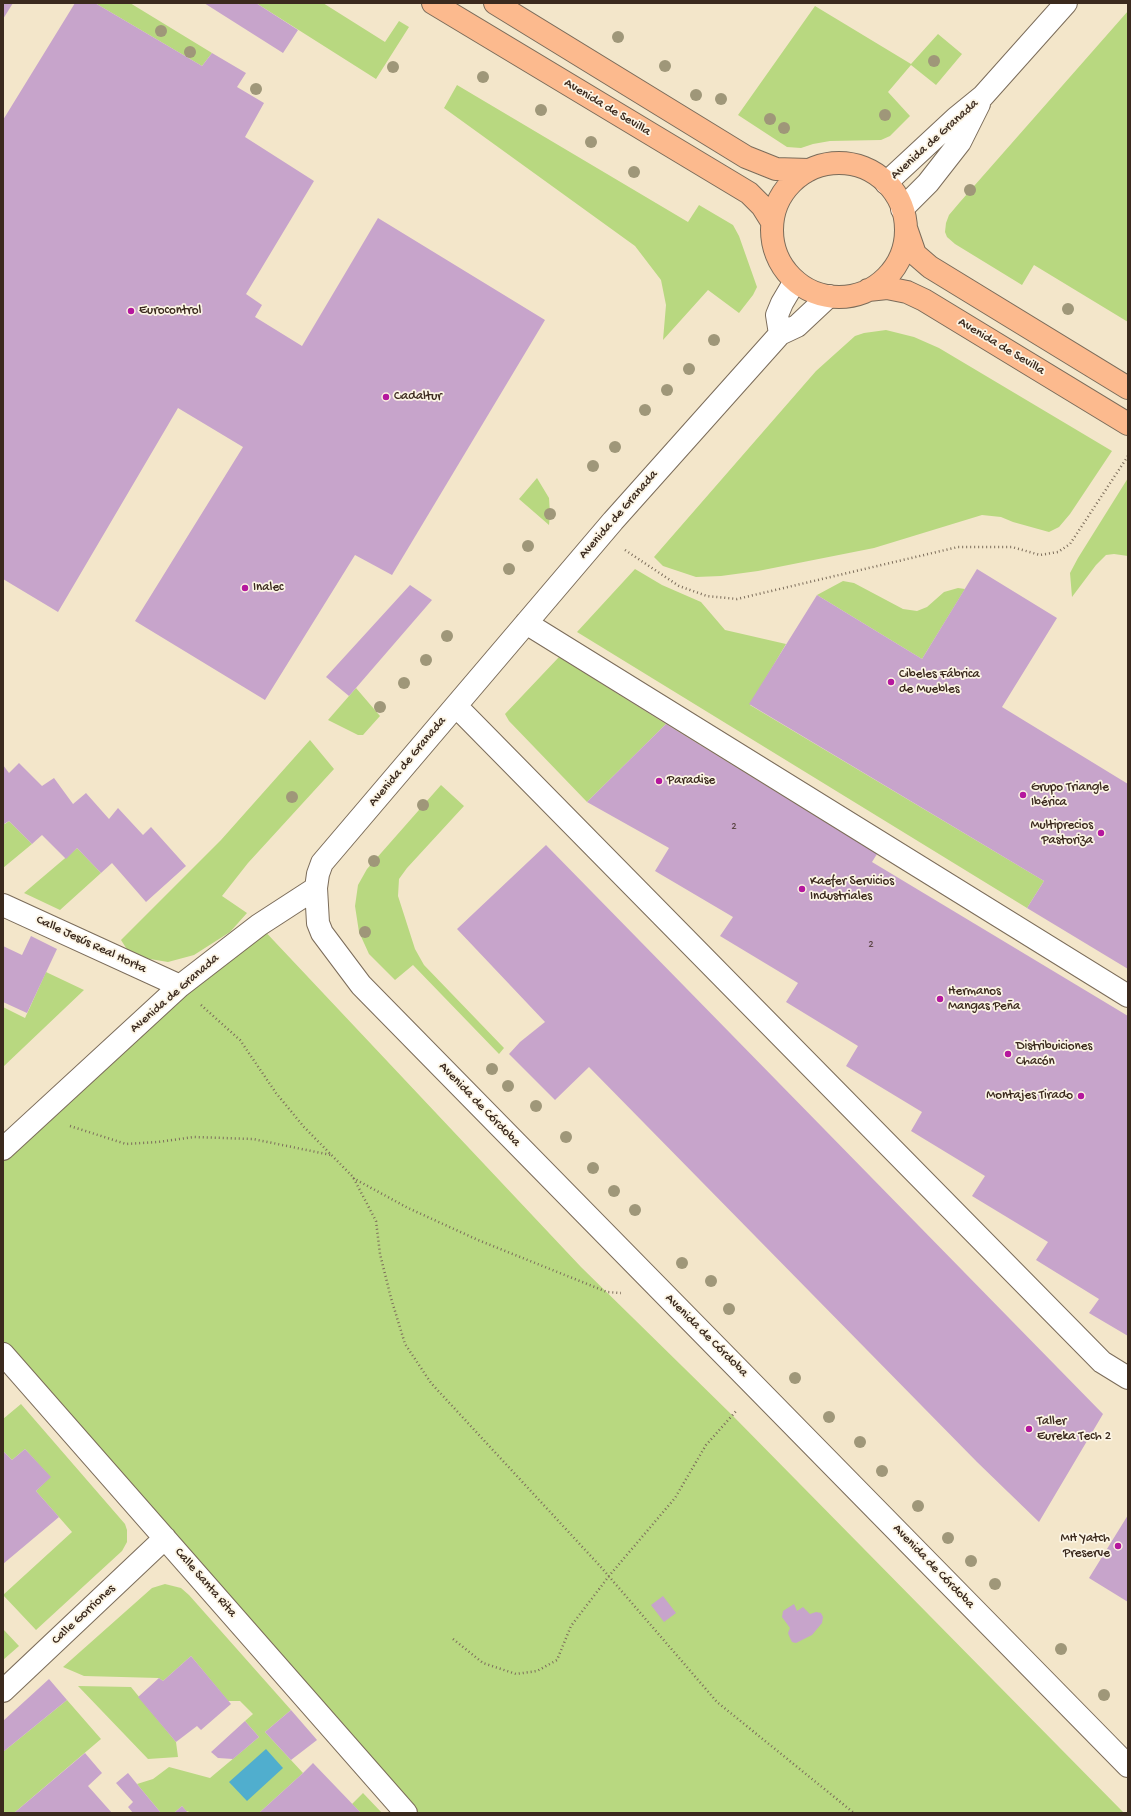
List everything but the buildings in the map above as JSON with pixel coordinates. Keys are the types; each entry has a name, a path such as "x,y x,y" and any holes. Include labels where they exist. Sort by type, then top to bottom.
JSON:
{"main road":[{"name":"Avenida de Sevilla","path":"433,3 748,193 762,206 772,222"},
{"path":"495,3 746,157 776,169 809,170"},
{"path":"904,219 903,247 896,264 884,280 868,290 853,295 838,297 829,296 809,290 795,281 784,269 776,254 772,238 772,222 776,206 784,192 795,179 809,170 827,164 846,163 864,168 881,178 894,192 904,219 915,254 930,267 1128,388"},
{"name":"Avenida de Sevilla","path":"868,290 887,288 907,292 924,300 1128,424"}],"street":[{"name":"Avenida de Granada","path":"886,183 956,118 983,96 1066,3"},
{"name":"Avenida de Granada","path":"904,219 928,182 960,142 983,96"},
{"path":"780,334 777,315 795,281"},
{"name":"Avenida de Granada","path":"3,1149 180,986 258,925 316,888 318,874 322,863 602,533 780,334 797,326 829,296"},
{"path":"526,623 1128,996"},
{"path":"456,706 1102,1362 1128,1378"},
{"name":"Avenida de Córdoba","path":"316,888 316,913 320,928 361,985 1128,1766"},
{"name":"Calle Jesús Real Horta","path":"3,905 180,986"},
{"name":"Calle Santa Rita","path":"3,1354 406,1813"},
{"name":"Calle Gorriones","path":"3,1691 165,1538"}],"path":[{"path":"602,533 679,586 707,596 737,599 958,547 1012,547 1040,555 1058,552 1070,544 1128,456"},
{"path":"180,986 240,1040 276,1093 304,1127 353,1177 408,1208 478,1240 607,1292 622,1293"},
{"path":"52,1105 69,1125 126,1144 158,1142 194,1137 253,1139 331,1155"},
{"path":"353,1177 376,1221 380,1254 405,1344 431,1382 609,1576 716,1702 854,1813"},
{"path":"453,1639 483,1663 516,1674 537,1671 557,1660 571,1626 609,1576 675,1498 706,1445 733,1416 755,1386"}],"green space":[{"path":"95,3 130,3 212,53 202,66"},
{"path":"256,3 323,3 385,42 399,21 409,27 376,79"},
{"path":"815,6 911,64 938,34 962,54 936,85 911,65 888,92 910,116 890,136 881,140 830,141 801,148 787,147 738,115"},
{"path":"1128,11 1128,322 1034,265 1022,285 955,244 947,237 945,232 949,215"},
{"path":"457,85 688,222 699,205 733,225 739,236 757,287 753,295 739,313 708,290 663,340 666,305 661,280 635,246 444,108"},
{"path":"886,330 914,337 939,348 1112,451 1070,514 1059,527 1049,532 1001,517 982,515 874,548 758,571 721,576 696,577 663,566 654,557 816,371 855,336 864,333"},
{"path":"537,478 549,498 549,525 519,499"},
{"path":"1128,478 1128,556 1114,554 1106,555 1096,565 1072,597 1070,573"},
{"path":"635,569 662,585 701,602 725,630 786,644 750,705 1044,881 1027,908 577,632"},
{"path":"843,581 854,583 903,609 917,611 927,607 944,592 958,588 965,589 922,659 817,595"},
{"path":"559,657 666,724 587,802 509,721 505,714"},
{"path":"356,688 380,716 363,735 358,735 328,720"},
{"path":"310,740 334,769 248,863 222,896 247,913 230,932 194,955 168,962 144,958 128,951 121,940 221,840"},
{"path":"441,785 464,806 407,868 399,879 398,896 415,949 424,965 504,1048 499,1054 413,965 395,980 369,954 359,932 355,906 358,885 367,869"},
{"path":"9,821 32,844 3,868 3,822 5,824"},
{"path":"77,848 101,873 60,910 24,893"},
{"path":"259,925 581,1267 733,1416 1124,1813 406,1813 3,1354 3,1153"},
{"path":"46,972 84,990 3,1067 3,1007 25,1018"},
{"path":"21,1404 125,1524 127,1530 127,1542 122,1551 36,1630 3,1595 72,1532 36,1491 50,1477 25,1449 12,1460 3,1451 3,1419"},
{"path":"165,1584 181,1588 189,1595 291,1710 265,1732 303,1773 259,1813 193,1813 186,1811 182,1806 174,1813 161,1813 137,1784 153,1779 169,1767 210,1778 259,1737 245,1721 253,1714 240,1701 228,1701 191,1656 163,1681 159,1678 84,1676 63,1667 152,1588"},
{"path":"3,1629 19,1646 3,1660"},
{"path":"78,1686 131,1687 176,1742 178,1757 148,1759"},
{"path":"67,1700 101,1739 14,1813 3,1813 3,1752"},
{"path":"363,1793 382,1813 361,1813 352,1804"}],"water":[{"path":"266,1749 283,1768 247,1801 229,1782"}],"place":[{"name":"Eurocontrol","path":"131,311"},
{"name":"Cadaltur","path":"386,397"},
{"name":"Inalec","path":"245,588"},
{"name":"Cibeles Fábrica de Muebles","path":"891,682"},
{"name":"Paradise","path":"659,781"},
{"name":"Grupo Triangle Ibérica","path":"1023,795"},
{"name":"Multiprecios Pastoriza","path":"1101,833"},
{"name":"Kaefer Servicios Industriales","path":"802,889"},
{"name":"Hermanos Mangas Peña","path":"940,999"},
{"name":"Distribuiciones Chacón","path":"1008,1054"},
{"name":"Montajes Tirado","path":"1081,1096"},
{"name":"Taller Eureka Tech 2","path":"1029,1429"},
{"name":"MH Yatch Preserve","path":"1118,1546"}]}
